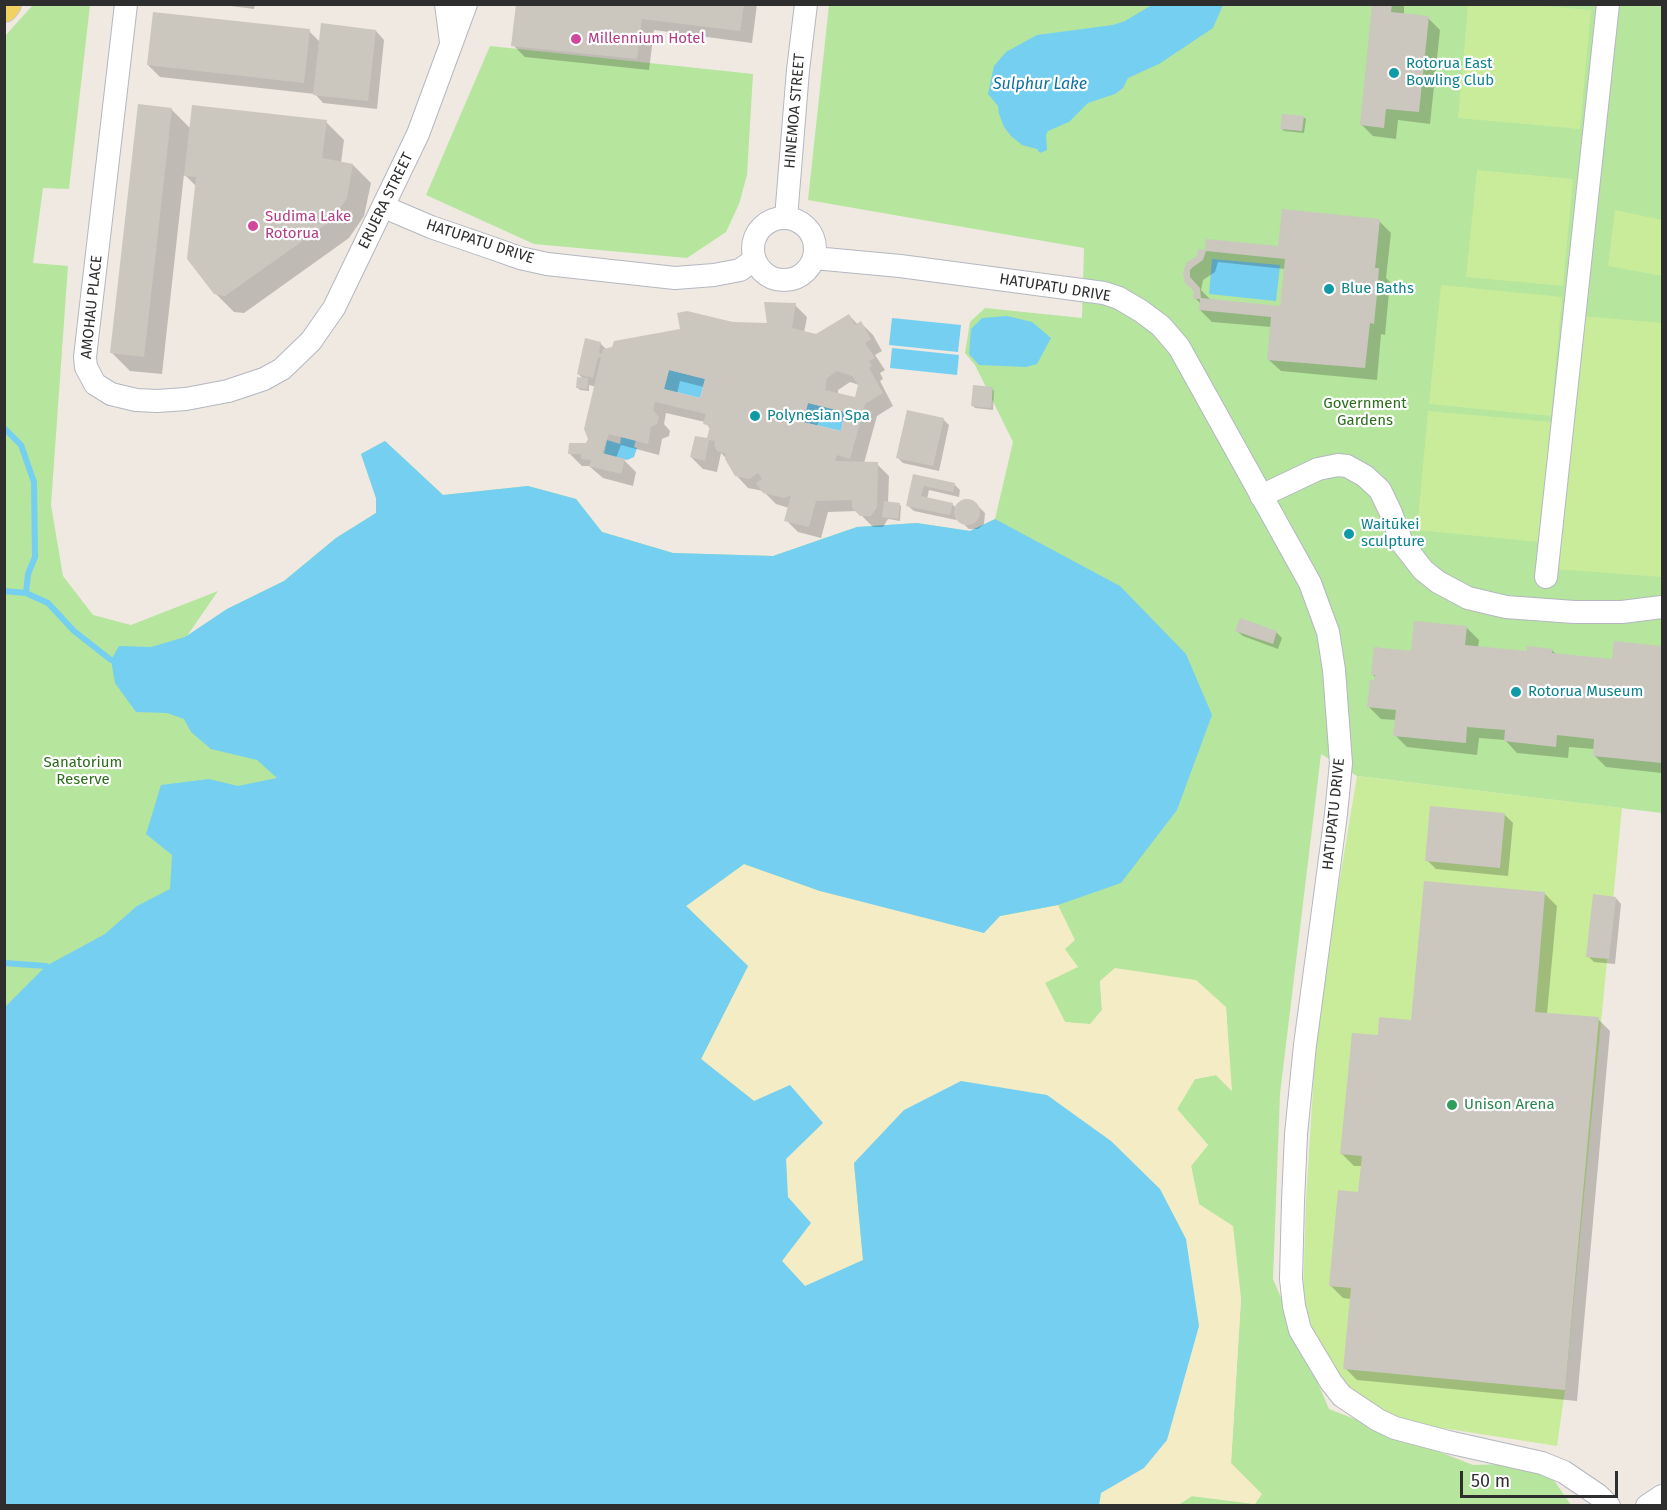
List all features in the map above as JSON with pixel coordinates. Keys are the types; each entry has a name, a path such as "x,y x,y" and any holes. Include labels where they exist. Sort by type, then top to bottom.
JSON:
{"street":[{"name":"AMOHAU PLACE","path":"126,4 85,357 89,376 103,390 123,398 157,401 186,399 228,391 264,379 282,369 303,350"},
{"name":"ERUERA STREET","path":"446,4 451,44"},
{"name":"ERUERA STREET","path":"303,350 323,326 334,308 384,207 418,134 466,4"},
{"name":"HINEMOA STREET","path":"786,218 798,70 806,4"},
{"path":"1546,577 1608,4"},
{"name":"HATUPATU DRIVE","path":"384,207 431,227 520,258 547,264 675,278 740,270 754,260"},
{"path":"786,218 795,220 809,231 815,249 814,258 802,275 782,281 763,273 754,260 753,245 760,228 776,219 786,218"},
{"name":"HATUPATU DRIVE","path":"814,258 900,266 1088,290 1119,298 1152,319 1179,347 1310,583 1323,616 1334,670 1341,763 1296,1134 1291,1279 1300,1330 1330,1382 1342,1396 1378,1420 1395,1428 1448,1442 1542,1463 1564,1472 1598,1495 1609,1506"},
{"path":"1262,496 1318,469 1338,465 1347,466 1365,476 1380,490 1402,543 1423,570 1438,582 1467,598 1506,607 1574,612 1622,612 1662,607"},
{"path":"1647,1506 1662,1496"}],"green space":[{"path":"33,5 90,5 69,189 43,188 33,263 68,266 51,505 63,576 93,615 131,625 218,591 187,636 227,609 284,581 336,538 376,513 376,498 361,454 385,441 443,495 528,486 576,499 602,532 673,553 773,556 857,527 917,523 970,531 995,519 1013,442 975,365 965,353 970,322 985,308 1082,318 1084,248 808,200 829,5 1662,5 1662,813 1357,776 1321,754 1280,1094 1273,1279 1329,1409 1473,1465 1542,1463 1571,1505 1178,1505 1192,1496 1255,1504 1231,1463 1241,1298 1199,1205 1191,1166 1208,1145 1177,1109 1195,1079 1216,1075 1231,1090 1226,1007 1100,981 1102,1010 1090,1025 1065,1022 1045,983 1000,916 1101,1493 1099,1506 5,1505 4,37"},
{"path":"1468,5 1533,5 1591,10 1580,129 1458,118"},
{"path":"490,46 753,74 747,175 739,204 726,232 687,258 534,244 426,195"},
{"path":"1477,170 1573,179 1563,286 1466,277"},
{"path":"1615,210 1662,220 1662,276 1608,266"},
{"path":"1441,285 1562,297 1551,416 1429,404"},
{"path":"1582,316 1662,323 1662,577 1554,569"},
{"path":"1428,411 1551,422 1539,542 1417,530"},
{"name":"Unison Arena","path":"1357,776 1622,808 1565,1390 1557,1446 1410,1423 1350,1393 1316,1341 1303,1297 1306,1200 1318,1010"}],"sand":[{"path":"744,864 820,891 1000,916 1058,905 1075,940 1065,949 1078,967 1045,983 1065,1022 1090,1024 1102,1010 1100,981 1115,968 1196,980 1226,1007 1232,1091 1216,1075 1195,1079 1177,1109 1208,1145 1191,1166 1199,1204 1233,1226 1241,1298 1231,1463 1262,1494 1255,1504 1192,1496 1178,1505 1099,1505 1101,1493 1144,1468 1167,1440 1199,1326 1186,1239 854,1163 863,1260 805,1287 782,1261 787,1197 786,1159 754,1101 701,1059 748,966 686,906"}],"water":[{"name":"Sulphur Lake","path":"1152,5 1223,5 1213,28 1159,64 1128,78 1123,88 1115,94 1088,103 1069,122 1048,131 1047,150 1040,153 1037,149 1022,145 1011,136 1004,127 998,106 988,94 994,66 1006,52 1037,35 1113,25 1125,21"},
{"path":"1212,259 1280,265 1276,301 1209,294"},
{"path":"1007,316 1032,322 1051,338 1037,364 1026,367 979,365 969,354 971,329 982,318"},
{"path":"892,318 961,325 958,352 889,345"},
{"path":"892,348 959,355 957,375 890,368"},
{"path":"669,370 705,379 700,398 664,389"},
{"path":"808,403 845,412 841,431 803,422"},
{"path":"621,437 636,440 634,447 637,448 634,457 627,460 604,454 607,440 620,444"},
{"path":"385,441 443,495 528,486 576,499 602,532 673,553 773,556 857,527 917,523 970,531 995,519 1120,586 1186,654 1212,715 1177,810 1121,883 1058,905 1000,916 984,933 820,891 744,864 686,906 748,966 701,1059 754,1101 790,1085 823,1123 786,1159 788,1197 811,1223 782,1261 805,1286 863,1260 854,1163 904,1110 961,1081 1047,1095 1111,1141 1160,1189 1186,1239 1199,1326 1167,1440 1144,1468 1101,1493 1099,1505 5,1505 5,1007 46,966 105,934 137,906 170,889 172,855 146,834 161,785 209,779 238,786 277,778 257,760 211,749 191,732 184,719 167,713 136,712 115,683 111,660 119,646 151,647 185,637 227,609 284,581 336,538 376,513 376,498 361,454"}],"building":[{"name":"Millennium Hotel","path":"516,4 744,4 740,31 642,19 637,59 511,46"},
{"name":"Rotorua East Bowling Club","path":"1372,4 1392,4 1391,12 1429,16 1419,112 1386,109 1384,128 1360,125"},
{"path":"153,12 310,29 304,83 147,65"},
{"path":"321,23 376,30 368,101 313,95"},
{"path":"138,104 172,108 144,357 110,353"},
{"path":"192,105 327,120 322,158 353,164 347,198 332,220 225,296 214,294 187,259 196,177 184,176"},
{"path":"1282,114 1304,116 1302,131 1280,129"},
{"name":"Blue Baths","path":"1282,209 1380,219 1375,268 1379,268 1374,324 1370,323 1365,368 1267,360 1271,317 1199,310 1200,299 1193,299 1194,291 1185,283 1183,272 1187,262 1197,256 1198,249 1205,250 1206,239 1278,246","holes":["1206,251 1285,259 1280,306 1201,298 1200,288 1190,277 1190,270 1203,260"]},
{"name":"Polynesian Spa","path":"764,302 796,303 792,328 816,334 849,314 855,325 861,321 871,339 865,343 875,358 869,361 872,366 869,368 883,393 865,404 850,459 837,455 835,461 878,462 877,507 871,516 860,516 852,508 852,500 816,501 809,527 784,521 791,495 784,498 763,493 756,483 762,479 758,473 749,479 735,476 725,459 726,454 717,451 714,446 715,441 709,440 705,461 690,457 695,436 707,438 710,426 703,424 706,414 655,402 653,410 659,417 657,424 651,427 648,444 609,434 602,453 625,459 621,474 589,466 591,460 581,459 581,454 568,454 569,443 586,443 588,439 584,429 601,357 598,357 593,378 577,374 585,338 601,342 599,353 602,354 603,349 612,347 614,341 680,329 677,313 687,311 733,322 767,323","holes":["669,370 705,379 700,398 664,389","837,371 852,376 858,385 855,397 825,390 827,378","808,403 845,412 841,431 803,422"]},
{"path":"577,377 588,378 587,389 576,388"},
{"path":"973,385 993,387 991,408 971,406"},
{"path":"907,410 944,418 933,466 896,458"},
{"path":"913,474 955,483 953,492 924,486 921,496 953,503 950,515 906,506"},
{"path":"967,499 976,503 980,512 976,521 967,525 958,521 954,512 958,503"},
{"path":"884,501 900,503 898,519 882,517"},
{"path":"1240,618 1277,631 1273,644 1235,631"},
{"name":"Rotorua Museum","path":"1414,621 1467,626 1465,645 1527,651 1527,646 1553,649 1552,653 1612,659 1614,641 1662,646 1662,763 1593,756 1594,739 1557,735 1556,747 1504,741 1505,730 1467,727 1466,743 1393,736 1396,710 1367,707 1370,680 1374,680 1375,675 1371,675 1374,647 1411,651"},
{"path":"1430,806 1505,813 1500,868 1425,861"},
{"path":"1424,881 1545,892 1535,1012 1599,1017 1565,1390 1343,1369 1351,1288 1329,1286 1338,1190 1358,1192 1362,1156 1340,1154 1352,1033 1378,1035 1379,1017 1411,1020"},
{"path":"1593,894 1616,897 1609,959 1586,957"}],"waterway":[{"path":"4,428 21,445 34,482 35,557 28,574 26,593"},
{"path":"4,591 26,593 48,603 74,631 111,660"},
{"path":"4,963 46,966"}],"place":[{"name":"Millennium Hotel","path":"576,39"},
{"name":"Rotorua East Bowling Club","path":"1394,73"},
{"name":"Sudima Lake Rotorua","path":"253,226"},
{"name":"Blue Baths","path":"1329,289"},
{"name":"Polynesian Spa","path":"755,416"},
{"name":"Waitūkei sculpture","path":"1349,534"},
{"name":"Rotorua Museum","path":"1516,692"},
{"name":"Unison Arena","path":"1452,1105"}],"park label":[{"name":"Government Gardens","path":"1365,412"},
{"name":"Sanatorium Reserve","path":"83,772"}]}
